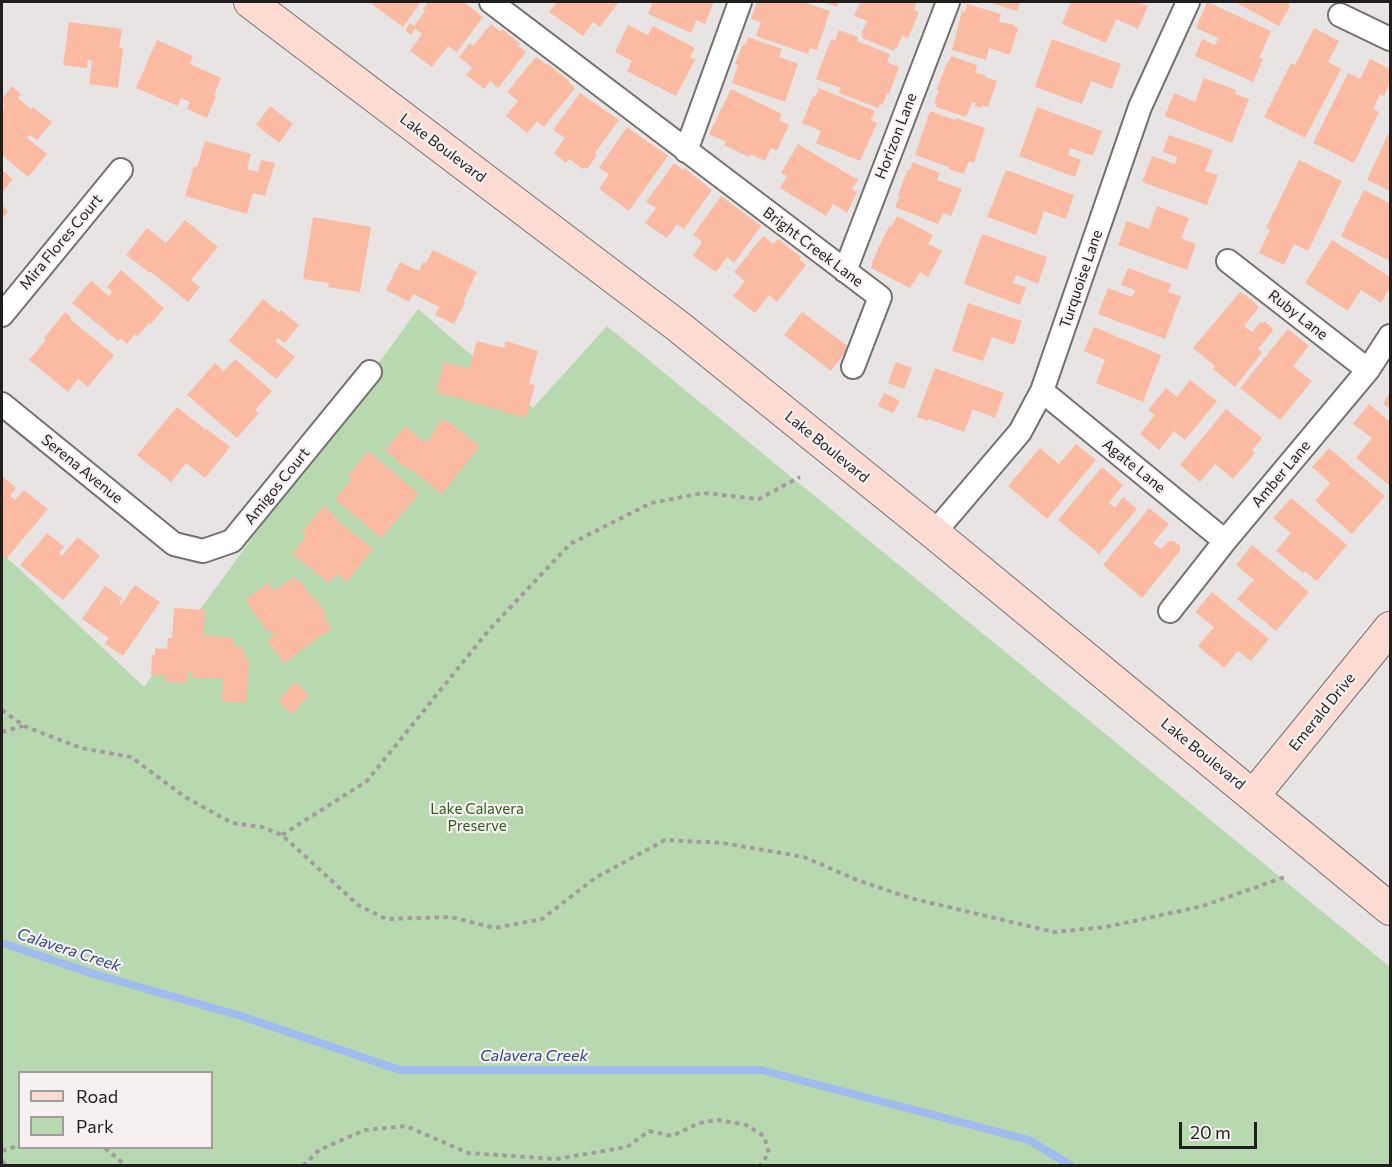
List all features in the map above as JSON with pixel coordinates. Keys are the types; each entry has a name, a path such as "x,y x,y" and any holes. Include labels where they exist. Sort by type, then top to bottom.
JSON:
{"main road":[{"name":"Lake Boulevard","path":"250,2 679,327 934,533 1390,909"},
{"name":"Emerald Drive","path":"1253,796 1390,628"}],"street":[{"name":"Bright Creek Lane","path":"490,2 880,297 853,367"},
{"path":"686,151 740,2"},
{"name":"Horizon Lane","path":"845,271 948,2"},
{"name":"Turquoise Lane","path":"934,533 1020,432 1042,391 1140,107 1188,2"},
{"path":"1340,15 1390,39"},
{"name":"Mira Flores Court","path":"2,315 121,170"},
{"name":"Ruby Lane","path":"1228,261 1368,370"},
{"name":"Amber Lane","path":"1170,611 1225,541 1368,370 1390,336"},
{"name":"Amigos Court","path":"163,535 174,543 203,551 232,541 370,372"},
{"name":"Agate Lane","path":"1042,391 1225,541"},
{"name":"Serena Avenue","path":"2,404 163,535"}],"path":[{"path":"282,836 367,781 489,630 570,544 651,503 703,493 759,499 800,477"},
{"path":"2,710 24,726 81,748 131,757 185,797 232,823 261,826 282,836 358,904 386,919 451,917 495,928 542,919 595,878 665,840 723,843 804,857 857,880 910,898 1054,932 1106,927 1203,906 1285,877"},
{"path":"2,732 24,726"},
{"path":"303,1166 319,1150 365,1130 406,1126 468,1152 556,1159 627,1147 650,1131 672,1136 699,1123 718,1120 746,1125 764,1136 769,1153 760,1166"},
{"path":"2,1151 18,1146"},
{"path":"106,1149 126,1166"},
{"path":"2,1161 8,1166"}],"green space":[{"name":"Lake Calavera Preserve","path":"418,309 533,408 607,326 1390,967 1390,1165 2,1165 2,554 144,687"}],"building":[{"path":"369,2 421,2 403,27"},
{"path":"428,2 464,2 483,17 457,52 448,46 432,67 410,51 422,34 415,29 411,35 405,30 410,23 414,26 425,11 423,9"},
{"path":"557,2 619,2 600,27 593,22 583,36 549,12"},
{"path":"653,2 714,2 705,24 696,20 691,33 648,14"},
{"path":"757,2 803,2 830,11 817,50 810,48 808,54 756,36 761,22 751,19"},
{"path":"823,2 839,2 837,7"},
{"path":"860,2 917,2 914,10 919,12 908,38 902,36 894,51 862,38 863,34 861,34 867,21 854,16"},
{"path":"989,2 1020,2 1017,11"},
{"path":"1071,2 1138,2 1148,6 1138,29 1116,19 1106,43 1062,24"},
{"path":"1207,2 1271,31 1259,58 1263,59 1253,82 1195,56 1202,39 1215,45 1218,38 1196,28"},
{"path":"1235,2 1290,2 1288,5 1290,6 1279,26"},
{"path":"967,4 1001,14 999,22 1015,25 1018,28 1010,55 989,48 986,60 952,50 962,11 965,12"},
{"path":"69,22 122,29 119,48 123,48 118,88 89,84 92,61 88,60 87,68 63,65"},
{"path":"491,24 501,32 502,29 526,52 498,88 490,81 484,89 466,75 472,68 459,57 470,43 473,46"},
{"path":"628,25 648,35 653,26 695,48 690,57 695,60 676,96 627,71 632,61 615,52"},
{"path":"1314,28 1339,41 1328,62 1341,69 1305,138 1264,117 1291,63 1295,65"},
{"path":"839,30 858,37 857,41 890,54 887,62 899,67 889,94 887,93 883,105 880,104 878,108 839,93 841,88 816,79 831,39 835,41"},
{"path":"748,37 782,49 779,57 798,64 785,102 732,83 738,65 735,64"},
{"path":"1052,39 1121,64 1112,89 1091,81 1082,104 1035,87"},
{"path":"157,40 193,56 190,64 221,78 207,118 187,109 190,102 181,98 178,106 136,88"},
{"path":"951,56 977,65 975,73 986,75 985,77 997,81 988,107 975,106 976,103 972,102 965,117 936,107 937,104 934,103 939,90 937,89"},
{"path":"536,57 548,64 575,88 544,127 537,121 527,133 506,116 518,101 507,92"},
{"path":"1370,59 1390,69 1390,83 1384,96 1380,94 1373,109 1379,112 1354,163 1313,143 1348,73 1360,79"},
{"path":"1204,78 1236,90 1235,94 1249,99 1232,143 1165,116 1174,93 1195,102"},
{"path":"12,86 21,94 18,98 52,122 37,140 30,135 27,138 47,154 28,177 2,155 2,111 5,106 2,99"},
{"path":"819,88 875,111 871,120 877,123 860,161 816,143 821,131 802,123 813,96 815,97"},
{"path":"731,89 782,114 779,120 789,125 777,151 771,148 765,161 750,154 749,157 724,145 726,142 709,134"},
{"path":"580,93 619,120 595,153 597,155 587,169 585,167 583,169 569,159 566,163 554,153 565,138 553,130"},
{"path":"270,106 293,124 279,143 256,125"},
{"path":"1037,107 1102,131 1093,156 1071,148 1068,155 1081,160 1075,177 1019,156"},
{"path":"930,111 985,128 974,163 969,161 964,174 915,155"},
{"path":"627,127 668,156 629,211 599,189 609,174 599,168"},
{"path":"1388,134 1390,135 1390,191 1367,180"},
{"path":"1169,135 1213,150 1205,171 1218,175 1207,205 1142,182 1152,156 1175,164 1177,157 1163,152"},
{"path":"205,141 251,154 247,169 258,172 261,160 275,163 265,196 253,193 247,214 185,196"},
{"path":"798,144 858,180 852,189 857,192 847,213 833,204 826,216 780,188 787,176 781,173"},
{"path":"1299,160 1342,181 1308,251 1294,244 1284,265 1259,253 1270,230 1266,228"},
{"path":"913,162 940,173 937,180 962,189 951,216 943,213 938,224 895,207 908,169 910,170"},
{"path":"674,163 712,190 684,229 677,224 667,238 645,223 656,208 646,202"},
{"path":"2,170 13,179 2,193"},
{"path":"1006,170 1074,195 1066,219 1044,211 1036,235 987,217"},
{"path":"1364,190 1390,203 1390,261 1341,236"},
{"path":"721,196 761,226 734,263 727,257 716,272 693,256 702,242 693,235"},
{"path":"2,205 8,211 2,219"},
{"path":"1157,206 1189,218 1181,238 1196,244 1187,270 1118,245 1127,221 1149,229"},
{"path":"897,216 933,235 928,244 942,251 928,277 920,272 910,288 871,268 877,250"},
{"path":"313,217 371,227 360,292 328,287 329,283 303,279"},
{"path":"185,220 218,247 191,280 200,287 188,302 126,255 147,228 166,243"},
{"path":"982,234 1047,257 1038,284 1016,275 1013,283 1026,287 1020,305 964,284"},
{"path":"763,236 774,244 778,239 801,257 799,259 806,265 777,302 769,295 755,313 733,296 745,281 734,272"},
{"path":"1332,240 1390,277 1390,288 1381,303 1361,290 1348,311 1305,283"},
{"path":"433,250 477,272 454,324 435,315 439,307 413,294 409,302 386,290 400,262 419,271"},
{"path":"1128,268 1171,284 1168,292 1181,296 1165,339 1098,314 1108,288 1132,297 1135,290 1121,285"},
{"path":"121,270 164,308 151,324 149,323 137,337 135,334 127,344 120,338 118,341 72,303 91,281 109,296 112,292 107,287"},
{"path":"1240,292 1259,307 1244,326 1252,332 1261,321 1273,331 1258,349 1262,353 1235,387 1193,348"},
{"path":"263,299 299,325 285,343 278,338 275,341 295,357 276,379 229,341"},
{"path":"968,303 1022,321 1014,345 992,337 983,361 952,351"},
{"path":"65,312 71,317 70,319 114,355 88,387 78,379 68,392 29,360"},
{"path":"802,312 849,347 831,371 784,335"},
{"path":"1094,327 1161,355 1143,402 1096,383 1105,360 1084,351"},
{"path":"1288,329 1309,346 1293,366 1312,381 1280,420 1240,388"},
{"path":"477,341 504,348 506,341 538,351 529,384 535,385 526,418 436,392 444,362 469,369"},
{"path":"235,359 272,391 255,410 259,413 237,438 187,395 215,363 224,371"},
{"path":"896,362 912,368 904,389 888,383"},
{"path":"935,368 1004,393 995,418 973,409 964,432 917,417"},
{"path":"1190,380 1217,401 1185,440 1174,431 1159,450 1140,434 1155,415 1148,410 1166,388 1177,397"},
{"path":"1390,392 1390,409 1383,404"},
{"path":"884,393 900,401 893,413 878,406"},
{"path":"1369,404 1390,422 1390,486 1356,458 1372,438 1353,424"},
{"path":"177,407 230,447 205,478 186,463 171,482 137,455"},
{"path":"1226,409 1262,438 1252,450 1255,453 1233,479 1215,464 1200,482 1180,465"},
{"path":"445,419 480,446 442,494 385,451 405,426 426,443 435,428"},
{"path":"1076,444 1096,460 1047,519 1008,486 1040,448 1059,464"},
{"path":"1329,448 1385,496 1352,534 1315,501 1330,483 1312,467"},
{"path":"368,451 419,494 381,538 335,499 352,479 348,476"},
{"path":"1102,467 1123,485 1109,503 1115,508 1123,497 1137,509 1099,554 1058,520"},
{"path":"2,476 16,488 10,496 15,500 24,490 48,509 6,559 2,555"},
{"path":"1291,498 1347,545 1317,581 1304,571 1303,573 1276,551 1291,533 1273,518"},
{"path":"323,506 335,516 334,518 373,549 347,582 336,574 329,583 292,554 306,536 302,533"},
{"path":"1149,508 1169,524 1153,543 1161,549 1169,541 1174,541 1180,546 1180,551 1142,598 1103,565"},
{"path":"47,533 64,547 59,553 62,556 78,537 100,556 63,600 20,565"},
{"path":"1252,545 1309,592 1276,631 1237,599 1254,580 1236,565"},
{"path":"294,577 298,582 300,581 311,597 313,596 326,614 323,616 332,628 284,663 267,640 275,635 271,630 268,632 245,600 268,583 274,591"},
{"path":"135,585 160,602 123,656 105,644 109,638 82,619 105,586 122,598 119,603 121,605"},
{"path":"1212,592 1269,639 1251,661 1238,651 1224,668 1198,646 1214,627 1195,612"},
{"path":"174,608 205,610 203,635 234,638 233,646 243,647 245,660 249,660 246,703 222,701 223,678 191,678 192,672 188,672 187,683 166,682 167,676 151,675 152,655 155,655 155,648 167,649 168,638 172,638"},
{"path":"295,682 309,695 292,714 278,701"}],"waterway":[{"name":"Calavera Creek","path":"2,943 94,974 241,1016 400,1070 761,1070 1029,1140 1071,1166"}]}
